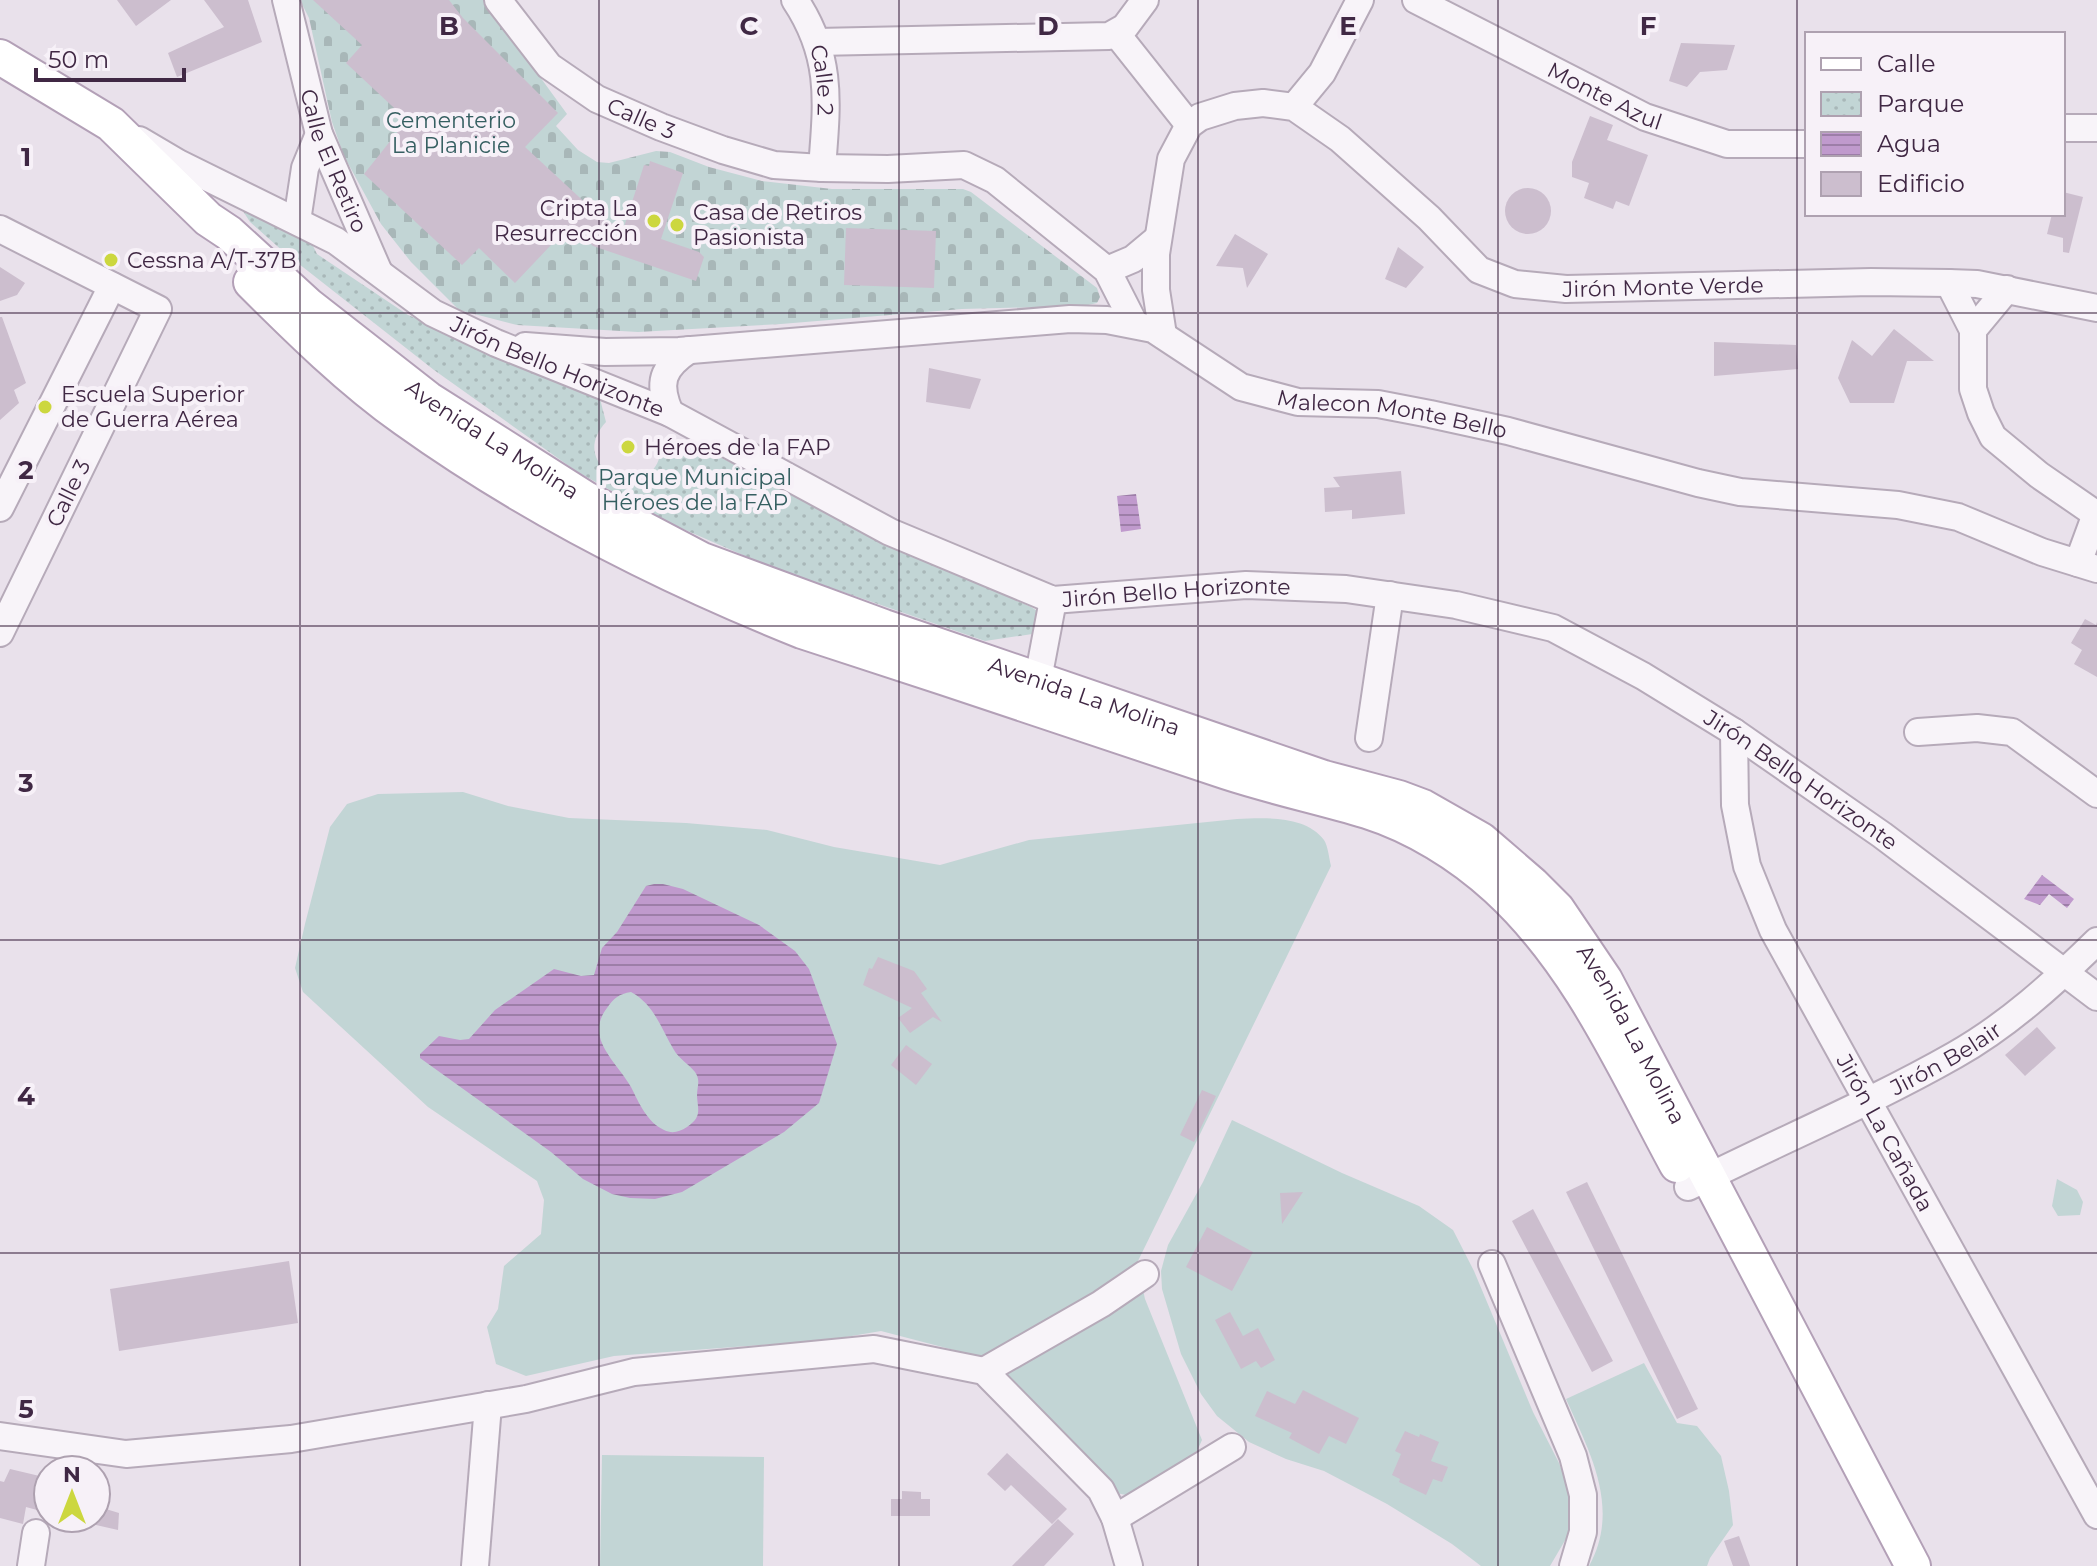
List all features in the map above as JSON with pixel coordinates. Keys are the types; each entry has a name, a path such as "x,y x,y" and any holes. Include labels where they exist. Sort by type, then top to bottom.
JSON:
{"main road":[{"name":"Avenida La Molina","path":"0,57 111,124 208,219 229,233 309,306 428,399 586,499 702,560 884,627 1033,692"},
{"path":"0,72 80,117 111,124"},
{"name":"Avenida La Molina","path":"0,79 70,120 103,145 200,232 303,334 403,418 497,481 611,546 731,603 802,631 1033,692 1399,798 1423,807 1481,840 1557,909 1605,980 1632,1029 1698,1182 1889,1566"},
{"name":"Avenida La Molina","path":"1698,1182 1913,1566"}],"street":[{"name":"Calle El Retiro","path":"286,0 319,134 378,270"},
{"name":"Calle 3","path":"498,0 549,66 597,99 661,127 774,165 888,169 964,165 995,180 1107,270"},
{"name":"Calle 2","path":"795,0 821,51 827,99 822,168"},
{"path":"817,42 1092,37 1116,33 1125,27 1145,0"},
{"path":"1163,335 1156,290 1157,239 1171,159 1189,125 1200,117 1235,106 1263,103 1294,107 1322,73 1360,0"},
{"name":"Monte Azul","path":"1416,0 1645,117 1727,144 1805,144"},
{"path":"1116,33 1189,125"},
{"name":"Jirón Monte Verde","path":"1294,107 1340,139 1429,218 1479,270 1515,284 1566,289 1949,283 2007,289 2097,308"},
{"name":"Jirón Bello Horizonte","path":"111,124 178,163 336,241 433,313 496,343 670,413 890,532 1053,600 1246,585 1346,589 1456,605 1553,628 1643,676 1734,732 1882,835 2097,997"},
{"path":"2065,128 2097,128"},
{"path":"297,221 305,168 319,134"},
{"path":"0,229 112,286 0,508"},
{"path":"1134,323 1107,270 1133,259 1157,239"},
{"path":"1949,283 1973,330 1973,389 1993,437 2039,475 2096,514 2088,566"},
{"name":"Calle 3","path":"2,626 158,309 112,286"},
{"path":"1973,330 2007,289"},
{"name":"Malecon Monte Bello","path":"496,343 605,352 689,350 1070,319 1134,323 1153,329 1241,387 1298,402 1378,404 1430,414 1508,431 1740,492 1898,505 1958,517 2042,552 2088,566"},
{"path":"670,413 662,396 663,377 673,361 689,350"},
{"path":"1369,738 1390,595"},
{"path":"1033,692 1053,600"},
{"path":"1918,732 1977,728 2012,732 2097,794"},
{"name":"Jirón La Cañada","path":"1734,732 1735,805 1747,866 1773,930 2097,1515"},
{"name":"Jirón Belair","path":"1698,1182 1956,1054 2011,1017 2066,972 2097,941"},
{"path":"1492,1264 1573,1456 1583,1495 1583,1532 1573,1566"},
{"path":"984,1371 1101,1304 1145,1274"},
{"path":"0,1436 126,1454 291,1439 526,1399 634,1372 874,1349 984,1371 1101,1490 1115,1518 1129,1566"},
{"path":"475,1566 488,1405"},
{"path":"1115,1518 1232,1447"},
{"path":"31,1566 36,1534"}],"green space":[{"name":"Cementerio La Planicie","path":"300,0 484,0 567,114 556,126 578,150 597,162 609,163 656,151 670,152 709,167 762,181 832,189 963,189 1097,288 1100,297 1097,303 1083,306 962,309 638,332 517,325 459,310 411,262 381,224 344,156 332,122 309,18"},
{"name":"Parque Municipal Héroes de la FAP","path":"239,205 310,240 317,254 408,315 599,395 606,422 595,440 596,456 604,468 618,476 633,479 648,474 658,462 661,440 692,443 886,541 1031,607 1042,614 1039,633 985,641 768,566 667,522 576,471 434,370 285,253 250,222"},
{"path":"463,792 508,806 569,818 767,830 834,847 940,865 1029,840 1237,819 1284,820 1316,832 1324,840 1331,866 1137,1263 1145,1299 1202,1440 1197,1451 1141,1489 1126,1495 1112,1492 1034,1407 973,1355 881,1331 828,1340 614,1356 526,1376 496,1364 487,1327 498,1309 504,1266 541,1234 544,1200 537,1181 428,1107 303,992 295,968 330,827 347,804 378,794"},
{"path":"1232,1120 1419,1206 1453,1230 1474,1271 1533,1412 1559,1463 1573,1502 1567,1537 1550,1566 1481,1566 1387,1504 1324,1471 1286,1459 1249,1442 1217,1416 1201,1394 1181,1354 1162,1289 1161,1271 1168,1245 1203,1182"},
{"path":"2057,1179 2077,1190 2083,1202 2080,1215 2058,1216 2052,1206"},
{"path":"1644,1363 1677,1423 1697,1426 1721,1456 1733,1525 1707,1566 1589,1566 1598,1544 1602,1502 1592,1460 1566,1399"},
{"path":"602,1455 764,1457 763,1566 600,1566"}],"water":[{"path":"1136,494 1141,529 1121,532 1117,496"},
{"path":"2042,875 2074,899 2067,908 2049,894 2040,905 2024,899"},
{"path":"663,884 683,889 759,925 795,951 809,969 837,1044 819,1103 784,1132 682,1192 655,1199 612,1194 583,1179 551,1152 420,1058 420,1054 439,1036 469,1039 495,1010 554,969 581,976 594,975 602,948 617,932 646,886","holes":["631,992 652,1011 676,1053 698,1078 697,1116 678,1131 664,1130 648,1117 601,1039 601,1019 612,1002 620,995"]}],"building":[{"path":"117,0 171,0 136,26"},
{"path":"204,0 248,0 262,42 177,77 168,53 224,27"},
{"path":"313,0 449,0 463,18 558,113 525,147 605,221 624,227 644,165 649,166 650,161 683,173 661,239 699,252 704,257 696,281 593,246 570,225 515,283 479,248 462,265 364,174 407,120 346,63 362,45"},
{"path":"1681,43 1735,45 1727,70 1700,72 1687,87 1669,81"},
{"path":"1590,116 1613,125 1607,140 1648,155 1629,206 1616,201 1613,209 1584,198 1589,183 1572,177 1572,162"},
{"path":"1528,188 1544,195 1551,211 1544,227 1528,234 1512,227 1505,211 1512,195"},
{"path":"2065,192 2083,197 2069,253 2063,252 2063,238 2047,234 2052,216 2065,216"},
{"path":"846,228 936,231 934,288 844,285"},
{"path":"1235,234 1268,254 1247,288 1243,268 1216,266"},
{"path":"1398,247 1424,267 1406,288 1385,279"},
{"path":"0,267 25,283 17,295 0,301"},
{"path":"0,317 26,383 14,390 19,403 0,420"},
{"path":"1894,329 1934,361 1907,361 1894,403 1850,403 1838,378 1852,340 1872,356"},
{"path":"1714,342 1796,345 1798,369 1714,376"},
{"path":"929,368 981,379 970,409 926,402"},
{"path":"1401,471 1405,514 1352,519 1352,510 1325,512 1324,488 1340,487 1333,477"},
{"path":"2085,619 2096,625 2097,622 2097,677 2074,664 2082,650 2071,643"},
{"path":"878,957 914,971 927,989 921,993 942,1022 933,1017 910,1033 898,1018 912,1008 863,985 869,968 872,969"},
{"path":"2037,1027 2056,1048 2025,1076 2005,1055"},
{"path":"906,1045 932,1064 916,1085 891,1065"},
{"path":"1202,1090 1216,1096 1194,1142 1180,1135"},
{"path":"1587,1182 1698,1409 1677,1419 1566,1192"},
{"path":"1303,1192 1282,1224 1280,1193"},
{"path":"1533,1209 1613,1361 1592,1372 1512,1221"},
{"path":"1207,1227 1253,1252 1232,1291 1186,1267"},
{"path":"289,1261 298,1323 119,1351 110,1289"},
{"path":"1230,1312 1243,1336 1258,1328 1275,1360 1261,1368 1256,1361 1241,1369 1215,1320"},
{"path":"1303,1390 1359,1418 1346,1444 1329,1436 1319,1454 1289,1438 1292,1433 1255,1416 1267,1391 1295,1404"},
{"path":"1405,1431 1439,1442 1431,1461 1448,1467 1442,1482 1433,1479 1426,1495 1399,1482 1400,1479 1392,1475 1401,1454 1395,1451"},
{"path":"1007,1453 1067,1509 1052,1524 1011,1485 1005,1491 987,1474"},
{"path":"10,1469 32,1474 32,1509 26,1507 23,1524 0,1518 0,1481 4,1482"},
{"path":"902,1491 921,1492 921,1499 930,1499 930,1516 891,1516 891,1499 902,1499"},
{"path":"112,1511 119,1513 118,1530 112,1529"},
{"path":"1058,1519 1074,1534 1044,1566 1012,1566"},
{"path":"1739,1536 1750,1566 1733,1566 1724,1541"}],"place":[{"name":"Cripta La Resurrección","path":"654,221"},
{"name":"Casa de Retiros Pasionista","path":"677,225"},
{"name":"Cessna A/T-37B","path":"111,260"},
{"name":"Escuela Superior de Guerra Aérea","path":"45,407"},
{"name":"Héroes de la FAP","path":"628,447"}]}
